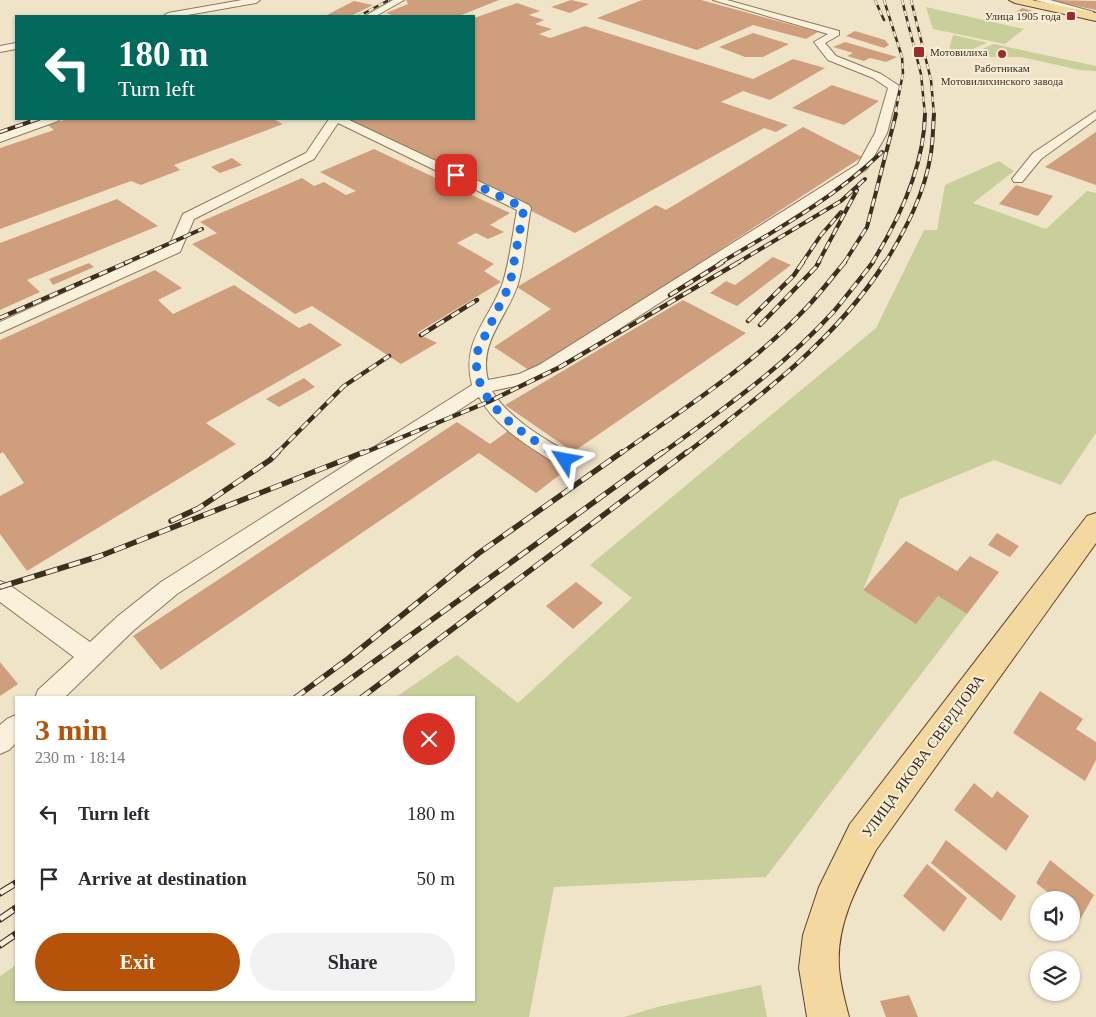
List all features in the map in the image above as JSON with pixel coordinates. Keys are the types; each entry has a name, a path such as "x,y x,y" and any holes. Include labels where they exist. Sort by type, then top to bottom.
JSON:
{"main road":[{"path":"1020,1 1090,16"},
{"name":"УЛИЦА ЯКОВА СВЕРДЛОВА","path":"828,1017 819,966 823,929 840,882 863,837 1096,523"}],"street":[{"path":"181,15 207,13 256,0"},
{"path":"372,15 400,0"},
{"path":"49,696 126,623 169,588 482,387 523,379 545,369 863,166 881,133 894,87 877,76 832,58 819,42 836,33 717,0"},
{"path":"1039,0 1090,12 1090,16"},
{"path":"0,49 15,46"},
{"path":"1018,179 1037,156 1094,117"},
{"path":"0,138 51,120"},
{"path":"0,328 174,249 188,217 310,156 335,120"},
{"path":"338,120 524,208 510,284 478,350 475,362 482,387 499,412 512,424 565,460"},
{"path":"0,590 91,656"},
{"path":"0,742 15,728"}],"green space":[{"path":"926,7 1024,29 1005,44 933,29"},
{"path":"953,35 987,43 955,57 947,56"},
{"path":"994,44 1096,66 1096,71 1080,70 1021,57 963,57"},
{"path":"999,161 1014,171 973,203 1046,229 1087,191 1096,193 1096,433 1061,485 994,460 900,499 863,590 915,623 938,596 967,614 766,877 554,887 529,1017 0,1017 0,976 15,966 15,1001 475,1001 475,696 397,696 457,655 518,703 632,598 590,565 876,328 924,230 937,230 945,185"},
{"path":"761,985 767,1017 624,1017 657,1007"}],"building":[{"path":"406,0 499,0 462,15 392,15 386,13 408,4"},
{"path":"571,0 589,4 570,13 551,7"},
{"path":"642,0 701,0 818,32 806,39 753,25 697,50 597,18"},
{"path":"354,1 373,5 353,15 327,15"},
{"path":"1053,1 1096,1 1096,10"},
{"path":"517,3 540,11 529,15 544,20 535,24 552,29 539,34 550,38 585,26 753,79 793,59 825,68 770,100 743,91 721,102 788,125 776,132 764,128 575,233 350,120 475,120 475,18"},
{"path":"1022,8 1036,12 1030,16 1015,13"},
{"path":"855,31 885,40 889,45 884,48 846,36"},
{"path":"753,33 789,44 763,57 745,57 719,47"},
{"path":"845,42 897,57 886,62 870,58 864,61 847,56 853,53 833,47"},
{"path":"832,85 879,101 844,125 792,108"},
{"path":"65,120 275,120 283,124 174,165 180,170 141,185 131,181 0,229 0,148 54,130 48,125"},
{"path":"803,127 862,157 532,372 494,347 551,309 517,287 656,205 666,210"},
{"path":"1096,132 1096,185 1045,167"},
{"path":"374,149 510,213 490,225 504,232 488,239 476,233 457,243 494,264 484,271 501,282 417,333 437,343 401,364 312,306 295,314 192,244 217,233 200,222 302,178 314,186 324,182 346,195 356,191 320,172"},
{"path":"232,158 242,165 220,173 211,167"},
{"path":"1016,185 1053,196 1038,216 999,204"},
{"path":"117,199 158,226 27,280 40,292 0,310 0,243"},
{"path":"773,257 791,265 737,306 710,293 726,281 735,285"},
{"path":"89,263 94,267 53,285 49,279"},
{"path":"155,270 182,288 158,300 173,314 234,285 299,328 310,323 342,345 206,423 236,444 27,571 0,534 0,496 24,483 3,452 0,454 0,340"},
{"path":"683,300 746,333 573,452 505,405"},
{"path":"304,378 315,387 279,407 266,399"},
{"path":"457,422 490,444 508,431 566,470 536,493 479,453 161,670 133,636"},
{"path":"997,533 1019,546 1010,557 988,545"},
{"path":"906,541 957,571 970,556 999,572 967,614 938,596 916,624 863,590"},
{"path":"576,582 603,603 573,629 546,606"},
{"path":"0,662 18,684 0,696"},
{"path":"1040,691 1083,719 1076,729 1096,742 1096,760 1085,781 1013,733"},
{"path":"974,783 992,798 997,791 1029,816 1006,851 954,810"},
{"path":"946,840 1016,896 1001,921 931,863"},
{"path":"1050,860 1094,895 1080,920 1080,891 1046,891 1036,883"},
{"path":"927,864 967,898 944,932 903,896"},
{"path":"909,995 918,1017 886,1017 880,1001"}],"railway":[{"path":"361,15 389,0"},
{"path":"875,0 884,20"},
{"path":"884,0 902,57 903,73 895,115"},
{"path":"902,0 921,74 925,115"},
{"path":"911,0 931,80 934,115"},
{"path":"844,263 867,227 896,114"},
{"path":"872,263 892,228 909,192 924,134 925,115"},
{"path":"885,263 914,210 924,182 931,153 934,115"},
{"path":"0,132 35,120"},
{"path":"720,263 825,199 882,152"},
{"path":"737,263 841,201 865,179"},
{"path":"818,263 857,190"},
{"path":"802,263 821,235 841,212"},
{"path":"125,263 202,229"},
{"path":"0,318 128,262"},
{"path":"670,295 723,262"},
{"path":"361,454 488,402 560,367 739,262"},
{"path":"748,321 794,275 803,262"},
{"path":"760,325 819,262"},
{"path":"620,454 694,402 765,347 808,306 845,262"},
{"path":"661,454 752,387 795,350 835,310 873,262"},
{"path":"685,454 794,366 843,317 885,262"},
{"path":"421,335 477,300"},
{"path":"171,521 199,508 270,460 344,386 389,356"},
{"path":"0,587 100,556 364,452"},
{"path":"298,696 349,658 479,553 622,452"},
{"path":"327,696 663,452"},
{"path":"364,696 687,452"},
{"path":"0,893 15,884"},
{"path":"0,919 15,909"},
{"path":"0,945 15,935"}],"place":[{"name":"Улица 1905 года","path":"1071,16"},
{"name":"Мотовилиха","path":"919,52"},
{"name":"Работникам Мотовилихинского завода","path":"1002,54"}],"route":[{"path":"456,175 524,208 510,284 478,350 475,362 482,387 499,412 528,436 565,460"}]}
